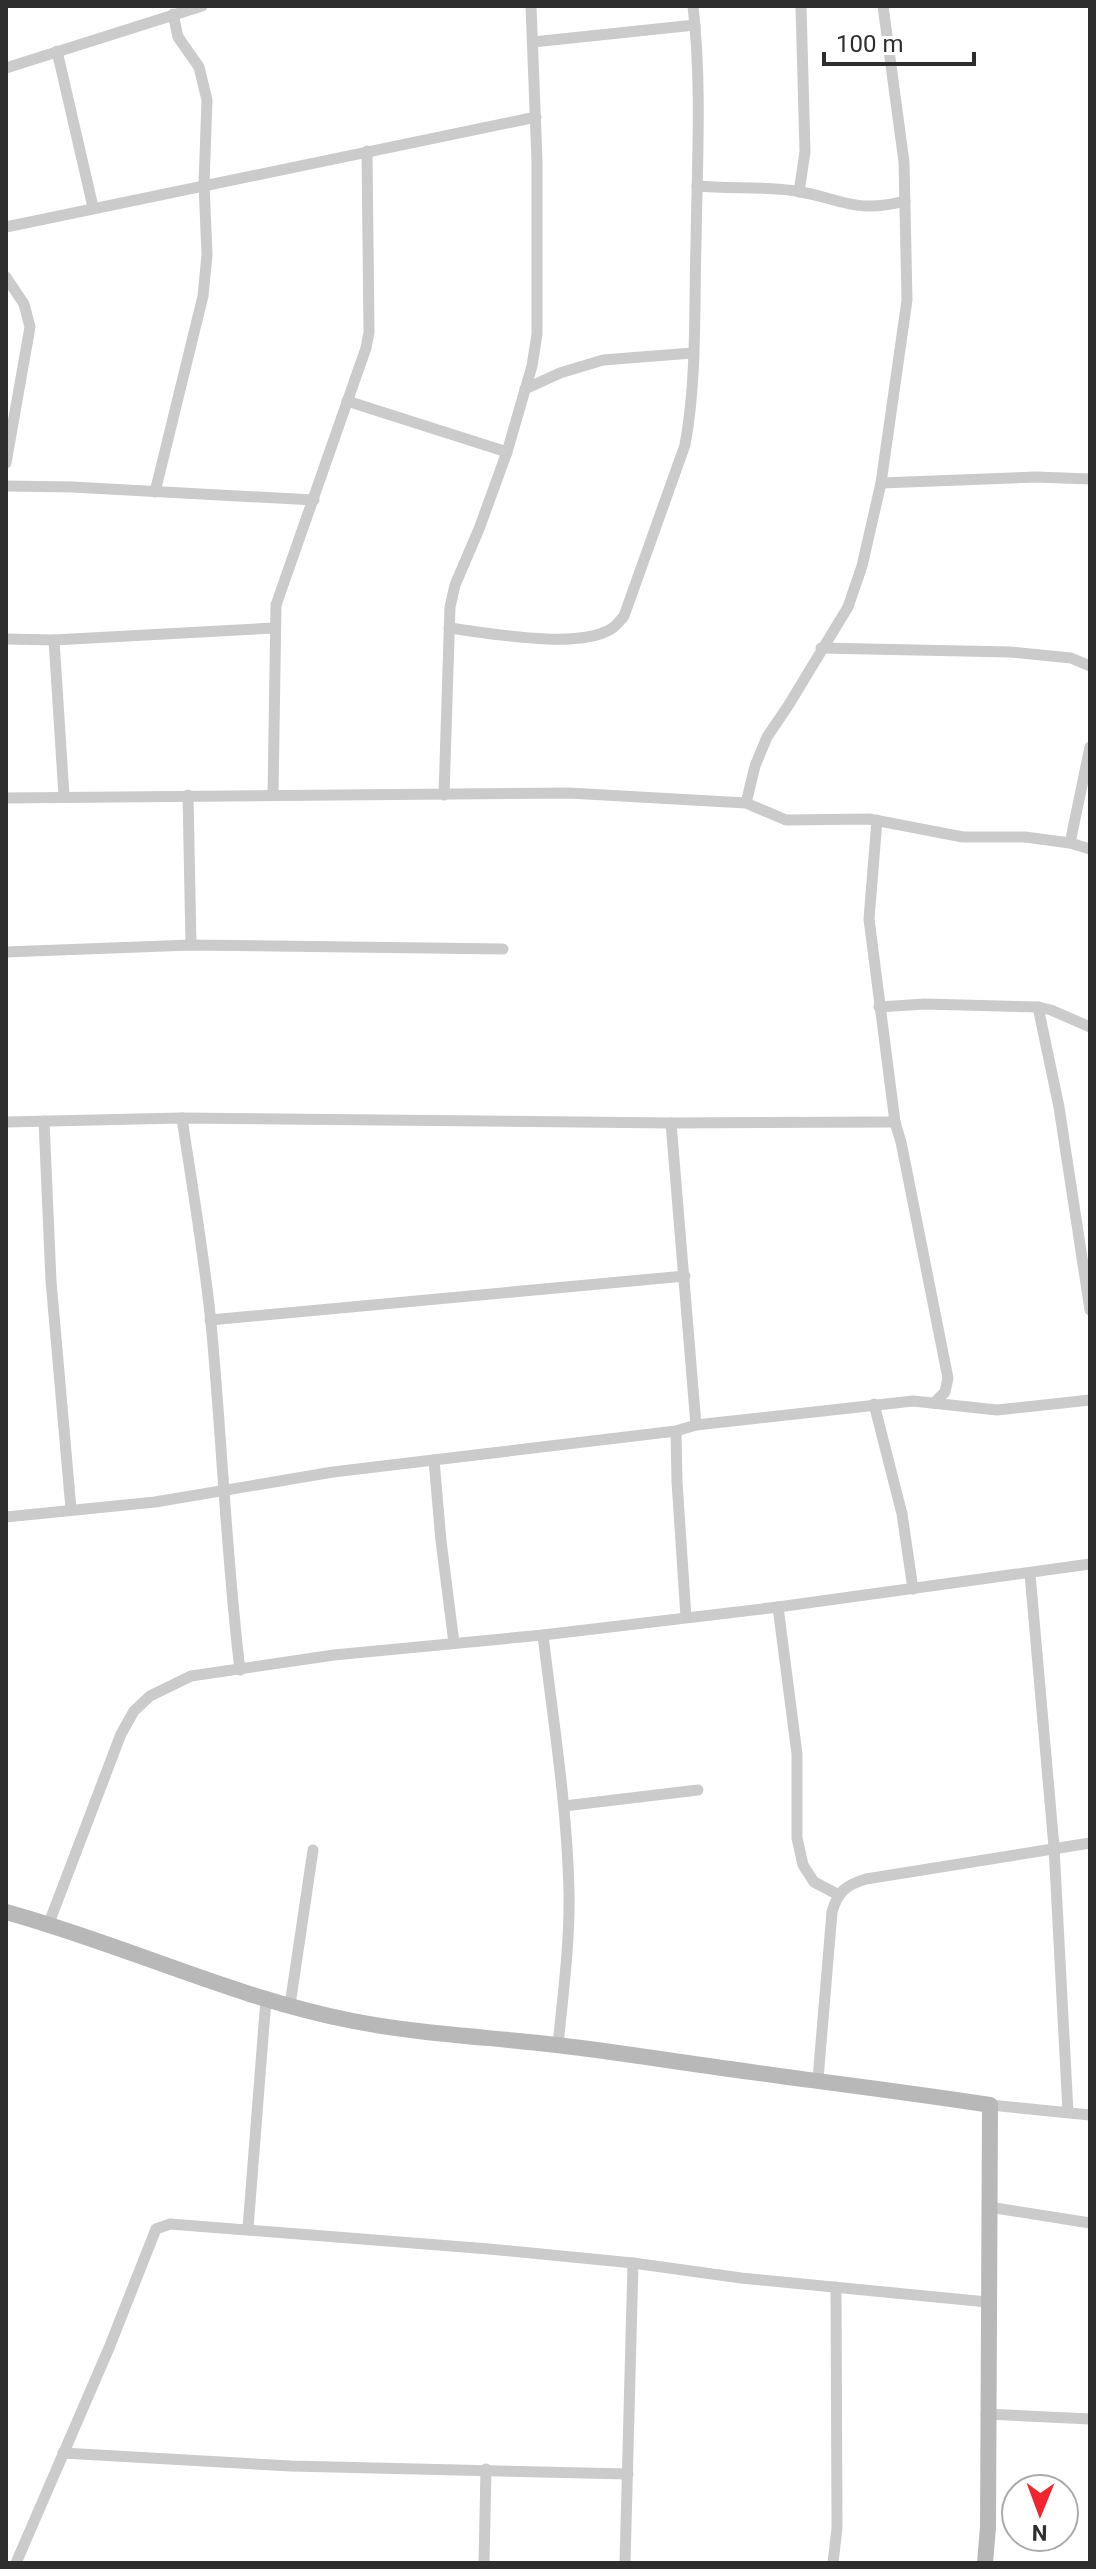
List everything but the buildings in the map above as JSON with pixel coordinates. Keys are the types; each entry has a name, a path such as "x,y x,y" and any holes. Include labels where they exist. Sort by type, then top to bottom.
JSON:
{"street":[{"path":"6,68 186,8 202,6"},
{"path":"444,795 450,607 455,585 507,452 537,334 536,117 531,6"},
{"path":"449,628 572,640 614,629 624,616 685,445 689,423 698,113 693,6"},
{"path":"799,192 805,152 801,6"},
{"path":"746,803 755,766 767,737 848,607 862,566 881,483 907,300 901,130 883,6"},
{"path":"155,492 206,278 204,184 207,100 199,67 178,37 173,14"},
{"path":"533,42 695,25"},
{"path":"57,51 93,207"},
{"path":"6,227 536,117"},
{"path":"273,795 276,605 369,332 367,151"},
{"path":"697,186 799,192 852,206 879,208 905,201"},
{"path":"6,277 24,304 30,327 6,463"},
{"path":"525,389 560,373 603,360 692,353"},
{"path":"347,401 507,452"},
{"path":"881,483 1036,477 1090,479"},
{"path":"6,486 314,500"},
{"path":"6,639 54,640 274,628"},
{"path":"54,640 64,796"},
{"path":"821,648 1010,652 1071,658 1090,666"},
{"path":"1070,843 1090,747"},
{"path":"6,798 569,793 746,803 786,820 877,820 963,837 1025,837 1090,849"},
{"path":"188,795 191,945"},
{"path":"877,820 869,919 895,1122 948,1378 945,1392 934,1403"},
{"path":"6,952 191,945 503,949"},
{"path":"879,1007 940,1004 1038,1007 1090,1027"},
{"path":"1038,1007 1059,1107 1090,1310"},
{"path":"6,1122 182,1118 895,1122"},
{"path":"182,1118 210,1320 240,1670"},
{"path":"44,1121 51,1281 71,1509"},
{"path":"671,1123 696,1425"},
{"path":"210,1320 685,1276"},
{"path":"6,1517 155,1502 333,1472 874,1404 913,1401 997,1410 1090,1400"},
{"path":"874,1404 902,1514 913,1589"},
{"path":"676,1431 686,1617"},
{"path":"434,1460 454,1643"},
{"path":"49,1923 121,1734 134,1711 150,1696 191,1676 334,1655 543,1635 778,1607 1090,1564"},
{"path":"1030,1574 1054,1847 1068,2112"},
{"path":"778,1607 797,1754 797,1838 803,1865 814,1882 837,1894"},
{"path":"543,1635 564,1806 569,1928 558,2045"},
{"path":"564,1806 698,1790"},
{"path":"818,2079 832,1912 837,1894 850,1884 866,1879 1090,1843"},
{"path":"290,2005 313,1850"},
{"path":"6,1912 49,1923 266,1999 352,2021 818,2079 990,2105 1090,2115"},
{"path":"248,2228 266,1999"},
{"path":"985,2563 988,2527 986,2414 990,2105"},
{"path":"989,2207 1090,2223"},
{"path":"16,2563 109,2348 156,2229 170,2224 248,2228 633,2263 741,2278 987,2302"},
{"path":"625,2563 633,2263"},
{"path":"833,2563 837,2528 836,2287"},
{"path":"986,2414 1090,2419"},
{"path":"63,2453 291,2466 628,2474"},
{"path":"484,2563 486,2469"}]}
